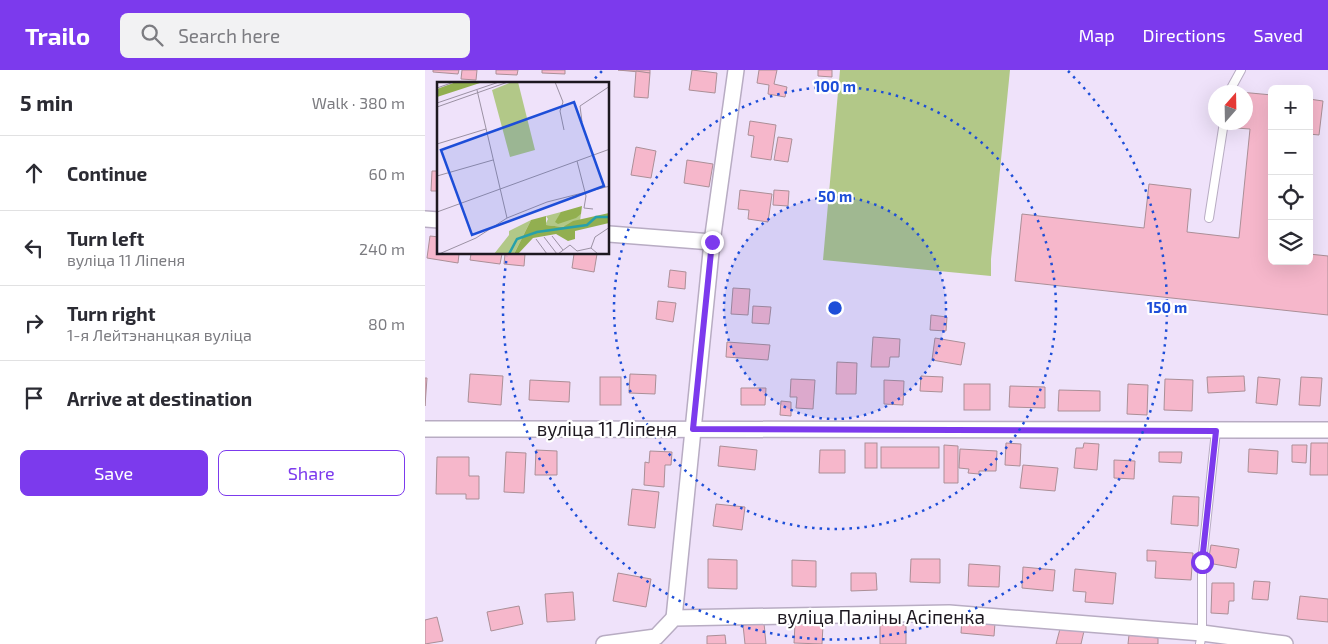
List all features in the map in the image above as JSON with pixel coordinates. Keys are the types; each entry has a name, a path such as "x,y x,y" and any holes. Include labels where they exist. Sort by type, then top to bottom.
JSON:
{"street":[{"path":"604,644 656,637 674,618 712,242 736,70"},
{"path":"610,234 712,242"},
{"name":"вуліца 11 Ліпеня","path":"425,429 1328,430"},
{"name":"вуліца Паліны Асіпенка","path":"674,618 949,613 1201,638 1285,644"}],"lane":[{"path":"1233,85 1241,70"},
{"path":"1209,218 1223,130"},
{"path":"1201,638 1202,562 1216,431"}],"green space":[{"path":"840,70 1010,70 991,259 991,276 823,260"}],"building":[{"path":"433,70 459,70 458,74 433,72"},
{"path":"462,70 477,70 476,80 461,79"},
{"path":"496,70 518,70 517,75 496,74"},
{"path":"542,70 565,70 565,74 542,73"},
{"path":"618,70 650,70 650,73"},
{"path":"692,70 717,73 715,93 689,90"},
{"path":"759,70 777,70 774,84 787,87 785,97 768,94 769,85 757,83"},
{"path":"818,70 832,70 832,77 818,76"},
{"path":"636,71 650,73 648,98 634,97"},
{"path":"1253,94 1268,95 1268,265 1313,265 1313,254 1328,256 1328,315 1015,281 1022,214 1144,228 1149,184 1191,189 1187,232 1239,238 1250,130 1253,130"},
{"path":"1313,100 1323,101 1319,135 1313,134"},
{"path":"750,121 776,125 771,160 751,157 754,136 748,135"},
{"path":"778,137 792,139 788,162 774,160"},
{"path":"636,147 656,151 651,178 631,175"},
{"path":"687,160 713,164 709,187 684,183"},
{"path":"432,171 437,171 437,191 431,191"},
{"path":"740,190 772,194 768,222 748,219 749,210 738,209"},
{"path":"774,190 789,191 788,206 773,205"},
{"path":"430,236 437,237 437,255 459,255 458,263 427,258"},
{"path":"471,255 502,255 500,264 470,260"},
{"path":"505,255 525,255 524,266 504,264"},
{"path":"574,255 597,255 594,272 572,268"},
{"path":"670,270 686,272 685,289 668,287"},
{"path":"733,288 750,289 748,315 731,314"},
{"path":"658,301 676,303 673,322 656,319"},
{"path":"753,306 771,307 769,324 752,323"},
{"path":"931,315 947,317 946,331 930,330"},
{"path":"873,337 900,339 899,357 890,357 889,367 871,367"},
{"path":"935,338 965,343 961,365 932,360"},
{"path":"727,342 770,345 768,360 726,357"},
{"path":"837,362 857,363 856,394 836,394"},
{"path":"470,374 503,376 501,405 468,402"},
{"path":"630,374 656,375 655,394 629,393"},
{"path":"921,376 943,377 942,392 920,391"},
{"path":"1244,376 1245,391 1208,393 1207,377"},
{"path":"600,377 621,377 621,405 600,405"},
{"path":"1258,377 1280,379 1277,405 1256,403"},
{"path":"1301,377 1322,378 1320,406 1299,405"},
{"path":"425,378 427,378 425,406"},
{"path":"791,379 815,380 813,409 796,408 797,397 790,397"},
{"path":"1165,379 1193,380 1192,411 1164,410"},
{"path":"530,380 570,382 569,402 529,400"},
{"path":"884,380 904,381 903,405 884,404"},
{"path":"964,384 990,384 990,410 964,410"},
{"path":"1128,384 1148,385 1147,415 1127,414"},
{"path":"1010,386 1045,387 1045,408 1009,407"},
{"path":"741,388 766,388 765,405 741,405"},
{"path":"1059,390 1100,391 1100,411 1058,411"},
{"path":"781,401 791,402 791,416 780,415"},
{"path":"865,443 877,443 877,468 865,468"},
{"path":"1006,443 1021,444 1020,466 1005,465"},
{"path":"1084,443 1099,444 1097,470 1074,468 1076,448 1083,448"},
{"path":"1311,443 1328,443 1328,475 1310,475"},
{"path":"944,445 958,446 958,483 944,483"},
{"path":"1292,445 1307,445 1306,463 1292,462"},
{"path":"720,446 757,450 755,470 718,466"},
{"path":"881,447 939,447 939,468 881,468"},
{"path":"960,449 997,451 996,471 979,471 979,474 968,473 969,469 959,468"},
{"path":"1249,449 1278,451 1277,474 1248,472"},
{"path":"536,450 557,451 557,475 535,475"},
{"path":"820,450 845,450 845,473 819,473"},
{"path":"650,451 672,452 671,465 665,465 664,487 644,485 645,462 649,463"},
{"path":"506,452 526,453 524,493 504,492"},
{"path":"1159,452 1182,452 1181,463 1159,462"},
{"path":"437,457 469,457 469,476 479,476 479,499 466,499 466,494 436,494"},
{"path":"1114,460 1135,461 1134,479 1114,478"},
{"path":"1023,465 1058,468 1055,491 1020,488"},
{"path":"632,489 659,492 655,528 628,525"},
{"path":"1173,496 1199,497 1198,526 1171,524"},
{"path":"716,504 745,507 742,530 713,526"},
{"path":"1211,545 1239,549 1236,568 1208,563"},
{"path":"1147,550 1193,553 1191,580 1155,578 1156,561 1147,561"},
{"path":"708,559 737,560 737,589 708,588"},
{"path":"911,559 940,559 940,583 910,582"},
{"path":"792,560 816,561 816,587 792,586"},
{"path":"969,564 1000,566 999,587 968,586"},
{"path":"1023,567 1055,570 1053,591 1022,588"},
{"path":"1075,569 1116,573 1113,604 1085,602 1086,592 1073,591"},
{"path":"618,573 651,579 646,607 613,601"},
{"path":"851,573 876,573 877,590 851,591"},
{"path":"1254,581 1270,582 1268,600 1252,599"},
{"path":"1212,583 1234,583 1234,601 1229,601 1228,614 1211,613"},
{"path":"573,592 575,620 547,622 545,594"},
{"path":"1300,596 1328,599 1328,622 1297,619"},
{"path":"519,606 523,624 491,631 487,612"},
{"path":"437,617 443,641 425,644 425,620"},
{"path":"962,619 995,623 994,636 961,633"},
{"path":"764,623 766,644 745,644 743,625"},
{"path":"795,624 823,625 822,644 794,643"},
{"path":"880,625 906,625 906,644 880,644"},
{"path":"1061,625 1084,631 1081,644 1056,644"},
{"path":"725,635 726,644 707,644 707,636"},
{"path":"1129,635 1158,638 1158,644 1128,644"}],"route":[{"path":"712,242 693,429 1216,431 1202,562"}]}
